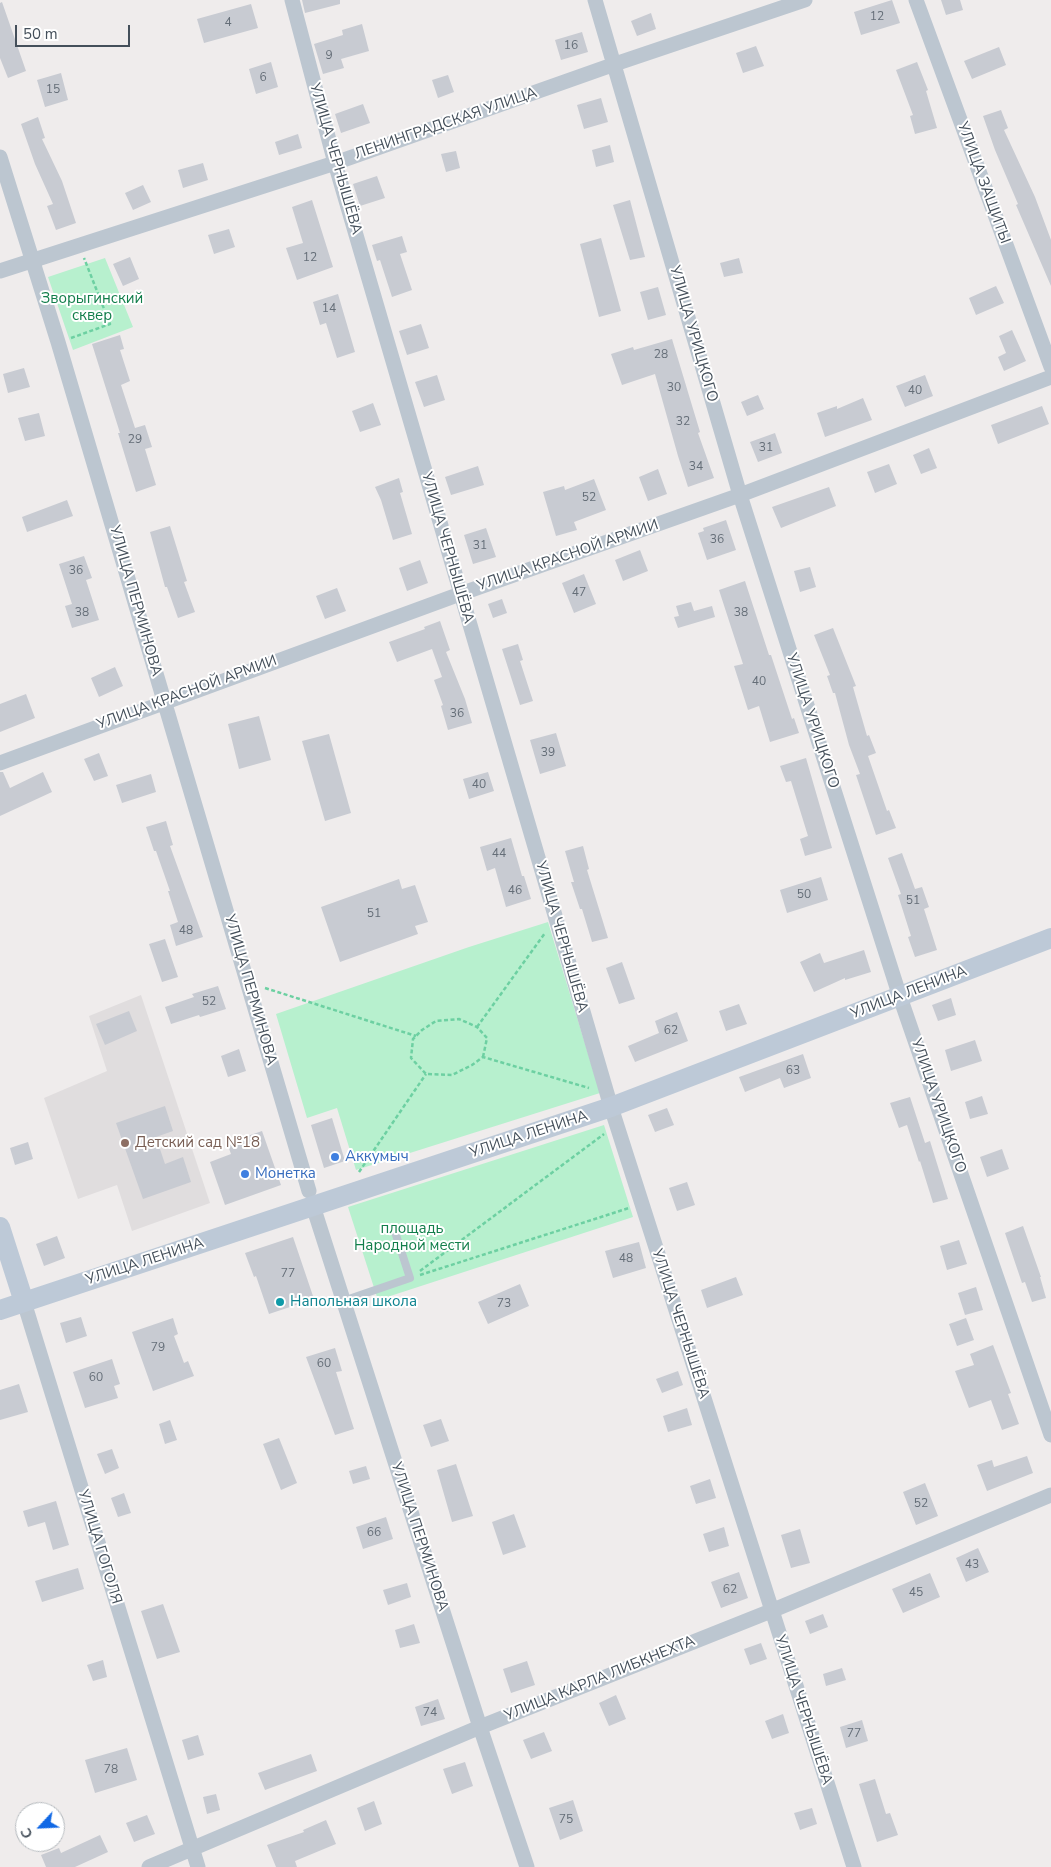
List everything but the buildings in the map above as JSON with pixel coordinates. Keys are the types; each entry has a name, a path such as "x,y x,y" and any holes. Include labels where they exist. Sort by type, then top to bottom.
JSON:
{"street":[{"name":"УЛИЦА ЧЕРНЫШЁВА","path":"292,0 335,163 612,1108 854,1867"},
{"name":"УЛИЦА УРИЦКОГО","path":"595,0 740,495 900,997 1051,1435"},
{"name":"ЛЕНИНГРАДСКАЯ УЛИЦА","path":"0,272 335,163 615,64 805,0"},
{"name":"УЛИЦА ЗАЩИТЫ","path":"916,0 1051,367"},
{"name":"УЛИЦА ПЕРМИНОВА","path":"0,157 58,342 311,1198 480,1727 527,1867"},
{"name":"УЛИЦА КРАСНОЙ АРМИИ","path":"0,763 164,701 740,495 1051,377"},
{"name":"УЛИЦА ЛЕНИНА","path":"0,1310 311,1198 612,1108 1051,938"},
{"name":"УЛИЦА ГОГОЛЯ","path":"0,1227 198,1867"},
{"name":"УЛИЦА КАРЛА ЛИБКНЕХТА","path":"149,1867 480,1727 771,1611 1051,1495"}],"lane":[{"path":"343,1301 410,1278 396,1235"}],"path":[{"path":"58,342 110,324 79,245"},
{"path":"477,1027 556,918"},
{"path":"247,982 416,1036"},
{"path":"459,1019 477,1027 487,1038 483,1057 452,1075 426,1074 411,1058 413,1039 416,1036 436,1021 459,1019"},
{"path":"410,1278 612,1108 483,1057"},
{"path":"357,1175 426,1074"},
{"path":"410,1278 642,1204"}],"shaded area":[{"name":"Детский сад №18","path":"141,995 210,1203 132,1231 117,1185 78,1199 44,1098 107,1071 89,1016"}],"green space":[{"name":"Зворыгинский сквер","path":"105,258 133,327 73,350 48,277"},
{"path":"548,922 600,1093 356,1170 337,1108 307,1118 276,1014 469,947"},
{"name":"площадь Народной мести","path":"604,1125 633,1217 378,1300 348,1207"}],"place":[{"name":"Детский сад №18","path":"125,1143"},
{"name":"Аккумыч","path":"335,1157"},
{"name":"Монетка","path":"245,1174"},
{"name":"Напольная школа","path":"280,1302"}]}
